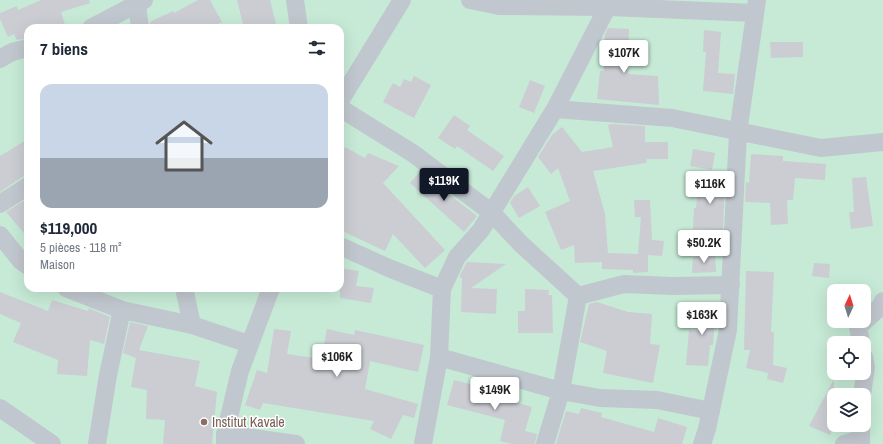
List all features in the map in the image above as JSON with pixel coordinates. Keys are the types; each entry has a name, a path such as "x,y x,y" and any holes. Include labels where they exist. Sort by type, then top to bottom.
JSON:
{"street":[{"path":"295,0 298,24"},
{"path":"344,94 402,0"},
{"path":"470,0 499,6 610,4 756,6 738,133 728,330 711,411 702,444"},
{"path":"99,24 140,2 140,24"},
{"path":"424,444 439,357 442,289 457,257 481,230 555,109 610,4"},
{"path":"0,59 12,52 24,49"},
{"path":"555,109 672,118 738,133 821,148 883,142"},
{"path":"344,110 414,154 492,213 521,244 578,296"},
{"path":"0,204 24,189"},
{"path":"0,235 24,263"},
{"path":"344,248 391,270 442,289"},
{"path":"578,296 624,284 672,286 731,285"},
{"path":"76,292 122,310 192,325 249,344"},
{"path":"185,292 192,325"},
{"path":"269,292 240,371 225,439 296,444"},
{"path":"545,444 561,391 578,296"},
{"path":"860,336 858,326 880,307 883,301"},
{"path":"97,444 108,375 122,310"},
{"path":"439,357 561,391 600,398 657,400 711,411"},
{"path":"0,408 52,444"}],"green space":[{"path":"0,0 883,0 883,444 0,444"}],"building":[{"path":"41,0 89,0 90,3 61,12 65,24 24,24 24,39 17,40 14,34 8,37 0,19 0,13 17,6 18,10"},
{"path":"198,0 210,0 222,22 218,24 150,24 150,22 173,11 174,13"},
{"path":"237,0 270,0 276,24 243,24"},
{"path":"608,28 629,29 628,74 658,76 659,105 597,99 600,71 604,71 605,34"},
{"path":"704,30 721,32 718,73 735,74 733,94 703,91 706,52 703,52"},
{"path":"770,42 803,42 803,57 771,58"},
{"path":"414,76 431,85 414,118 383,102 393,83 400,87 404,79 411,82"},
{"path":"530,80 545,86 534,113 519,107"},
{"path":"454,115 470,126 467,130 504,156 493,171 457,146 455,149 438,138"},
{"path":"608,125 645,126 645,142 668,142 668,159 647,159 646,163 593,171 605,214 608,253 638,254 641,217 635,217 634,200 650,200 652,240 664,241 662,256 648,255 648,272 633,273 633,270 602,269 602,262 575,263 574,245 561,250 545,212 570,201 558,168 551,174 538,157 552,135 562,127 582,152 613,147"},
{"path":"24,141 24,177 0,192 0,156"},
{"path":"345,147 365,158 368,153 399,166 383,183 445,250 425,268 393,234 385,251 344,232"},
{"path":"693,149 715,153 712,170 690,166"},
{"path":"751,154 783,156 783,161 826,164 825,180 795,178 793,200 787,200 788,224 771,225 770,203 745,202 746,182 749,183"},
{"path":"420,172 477,216 464,232 410,183"},
{"path":"866,177 873,226 851,229 849,212 854,212 852,178"},
{"path":"699,178 725,180 723,230 693,229 694,208 696,208"},
{"path":"528,187 540,206 519,218 510,203 514,196"},
{"path":"24,201 24,233 6,212"},
{"path":"715,255 716,272 692,273 693,257"},
{"path":"467,262 506,264 471,288 497,289 496,314 461,312 462,278 460,278 460,275"},
{"path":"814,263 830,264 829,278 812,276"},
{"path":"344,269 359,271 356,286 374,288 371,303 340,298 340,292 344,292"},
{"path":"746,271 774,272 771,332 774,332 773,365 787,368 783,383 767,379 768,373 746,368 750,350 744,350"},
{"path":"525,289 549,290 548,295 552,295 553,333 518,333 518,311 525,311"},
{"path":"0,292 48,311 52,300 88,311 89,308 110,317 104,344 90,340 87,376 57,374 58,360 13,342 21,323 0,314"},
{"path":"597,302 628,312 652,314 650,344 660,345 653,383 603,373 607,351 580,342 589,304"},
{"path":"699,302 717,302 713,345 710,345 708,366 686,365 689,330 698,331"},
{"path":"130,322 148,326 139,350 200,361 195,386 217,392 212,444 163,444 165,420 146,419 147,390 131,387 136,358 123,353"},
{"path":"274,329 291,331 287,354 321,359 327,329 354,335 355,330 424,345 418,372 370,361 365,389 418,404 414,418 403,415 391,439 370,429 374,421 263,403 260,410 245,405 257,370 267,373"},
{"path":"454,380 490,389 488,394 532,407 525,431 537,434 535,444 512,444 500,441 505,420 447,405"},
{"path":"833,380 834,380 834,388 829,388"},
{"path":"827,392 827,432 832,432 830,435 809,426"},
{"path":"581,408 602,413 601,417 654,432 658,418 687,427 682,444 556,444 566,411 579,414"}],"place":[{"name":"Institut Kavale","path":"204,422"}]}
